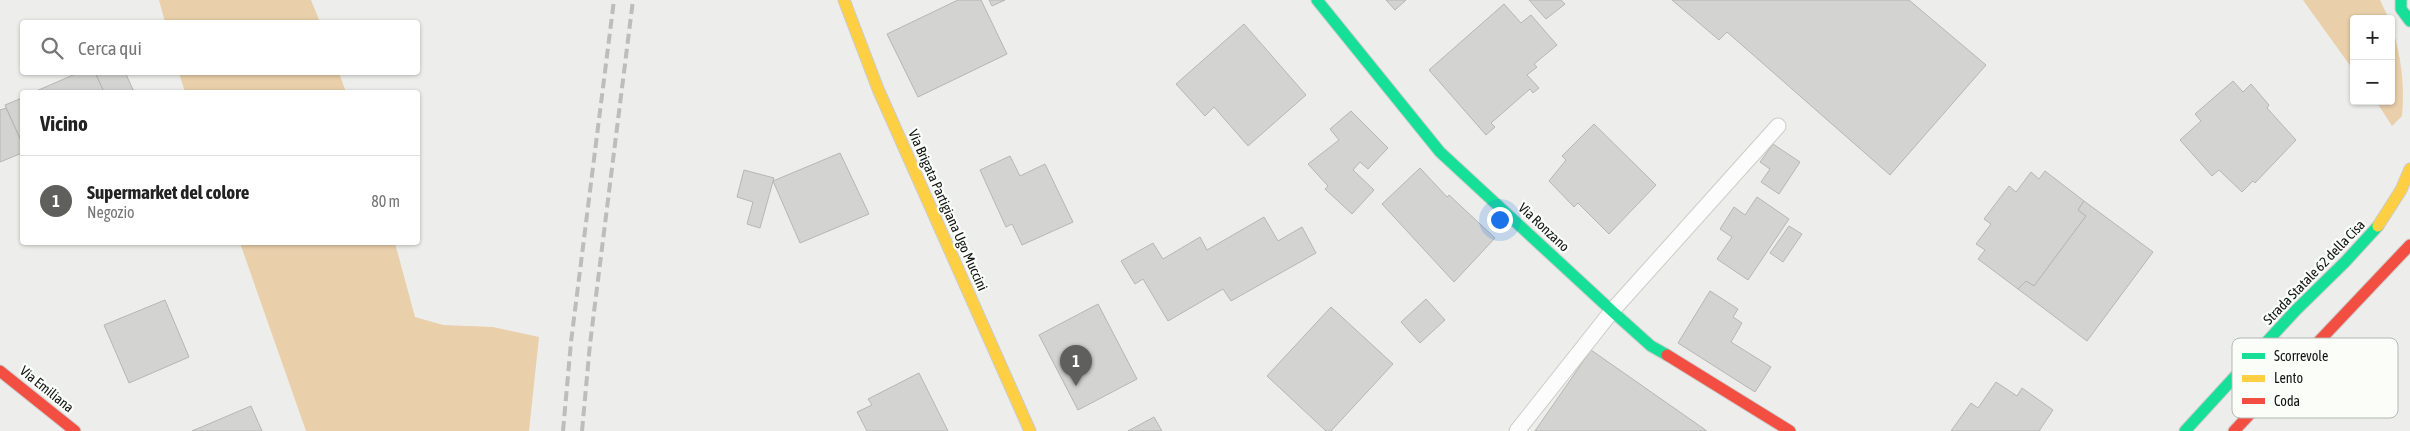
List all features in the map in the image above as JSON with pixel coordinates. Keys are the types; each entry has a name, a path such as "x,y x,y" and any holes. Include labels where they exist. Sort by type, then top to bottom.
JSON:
{"main road":[{"name":"Via Brigata Partigiana Ugo Muccini","path":"844,0 878,89 1030,431"},
{"name":"Via Ronzano","path":"1317,0 1440,152 1612,311 1651,346 1790,431"},
{"path":"2399,3 2410,21"},
{"name":"Strada Statale 62 della Cisa","path":"2271,338 2375,230 2399,197 2410,169"},
{"path":"2322,338 2410,245"},
{"name":"Via Emiliana","path":"0,371 75,431"},
{"name":"Strada Statale 62 della Cisa","path":"2185,431 2232,380"},
{"path":"2234,431 2246,418"}],"lane":[{"path":"1517,431 1612,311 1778,126"}],"shaded area":[{"path":"159,0 311,0 319,20 164,20"},
{"path":"2303,0 2380,0 2387,15 2350,15 2350,65"},
{"path":"2395,39 2400,58 2403,93 2402,116 2392,126 2379,105 2395,105"},
{"path":"180,75 340,75 345,90 184,90"},
{"path":"241,245 396,245 415,317 443,325 493,327 539,337 529,431 306,431"}],"building":[{"path":"958,0 981,0 1007,54 918,97 887,34"},
{"path":"989,0 1005,0 992,6"},
{"path":"1386,0 1406,0 1395,10"},
{"path":"1529,0 1561,0 1565,4 1546,19"},
{"path":"1672,0 1909,0 1986,65 1890,175 1727,32 1719,40"},
{"path":"1504,4 1521,23 1531,15 1557,45 1534,64 1537,67 1527,75 1539,88 1533,93 1530,89 1491,123 1495,127 1486,135 1429,70"},
{"path":"1244,24 1306,95 1248,146 1214,107 1205,116 1176,84"},
{"path":"73,75 96,75 103,90 39,90"},
{"path":"96,75 126,75 133,90 103,90"},
{"path":"2233,81 2243,92 2251,84 2269,105 2267,108 2296,140 2255,183 2253,181 2242,192 2219,170 2212,176 2180,140 2201,121 2195,114"},
{"path":"20,99 20,139 5,105"},
{"path":"6,108 20,139 20,154 0,162 0,110"},
{"path":"1351,111 1388,148 1368,169 1360,162 1353,170 1374,190 1352,214 1325,189 1328,186 1308,164 1339,140 1330,129"},
{"path":"1594,124 1656,185 1609,234 1578,203 1574,207 1549,181 1566,160 1562,156"},
{"path":"1773,144 1800,162 1779,194 1761,182 1770,169 1760,162"},
{"path":"840,153 869,214 800,243 773,181"},
{"path":"1010,156 1020,176 1045,164 1073,222 1022,245 1012,224 1006,227 980,170"},
{"path":"1420,168 1447,197 1449,195 1495,238 1454,282 1382,204"},
{"path":"744,170 774,178 760,228 747,224 753,202 737,197"},
{"path":"2045,171 2084,201 2078,210 2086,216 2034,286 2026,281 2018,289 1978,259 1985,250 1976,244 1991,224 1984,219 2009,186 2016,192 2031,172 2039,179"},
{"path":"1757,197 1789,219 1748,280 1717,259 1732,237 1720,229 1734,207 1745,215"},
{"path":"2084,201 2153,252 2087,341 2018,289 2026,281 2034,286 2086,216 2078,210"},
{"path":"1264,217 1278,241 1302,227 1316,253 1231,301 1223,289 1168,321 1143,279 1135,284 1121,261 1153,243 1163,259 1200,237 1207,250"},
{"path":"1789,226 1802,234 1783,262 1770,253"},
{"path":"1710,291 1738,309 1733,317 1742,323 1731,342 1771,367 1755,392 1678,343"},
{"path":"1426,299 1445,320 1420,343 1401,322"},
{"path":"165,300 189,357 129,383 104,325"},
{"path":"1098,304 1137,379 1078,410 1039,335"},
{"path":"1331,307 1393,364 1331,431 1326,431 1267,376"},
{"path":"1591,350 1707,431 1535,431"},
{"path":"919,373 948,431 867,431 857,412 872,405 868,399"},
{"path":"1996,382 2017,396 2022,388 2053,410 2039,431 1951,431 1971,403 1978,408"},
{"path":"251,406 262,431 192,431"},
{"path":"1154,417 1162,431 1128,431"}],"railway":[{"path":"563,431 571,342 614,0"},
{"path":"582,431 590,344 633,0"}],"traffic: fast":[{"path":"1317,0 1440,152 1651,346 1667,355"},
{"path":"2401,0 2401,9 2410,21"},
{"path":"2270,338 2378,226"},
{"path":"2185,431 2232,380"}],"traffic: slow":[{"path":"844,0 878,89 1030,431"},
{"path":"2378,226 2401,190 2410,169"}],"traffic: jam":[{"path":"2322,338 2410,245"},
{"path":"1667,355 1790,431"},
{"path":"0,371 75,431"},
{"path":"2234,431 2246,418"}],"place":[{"name":"Supermarket del colore","path":"1076,386"}]}
